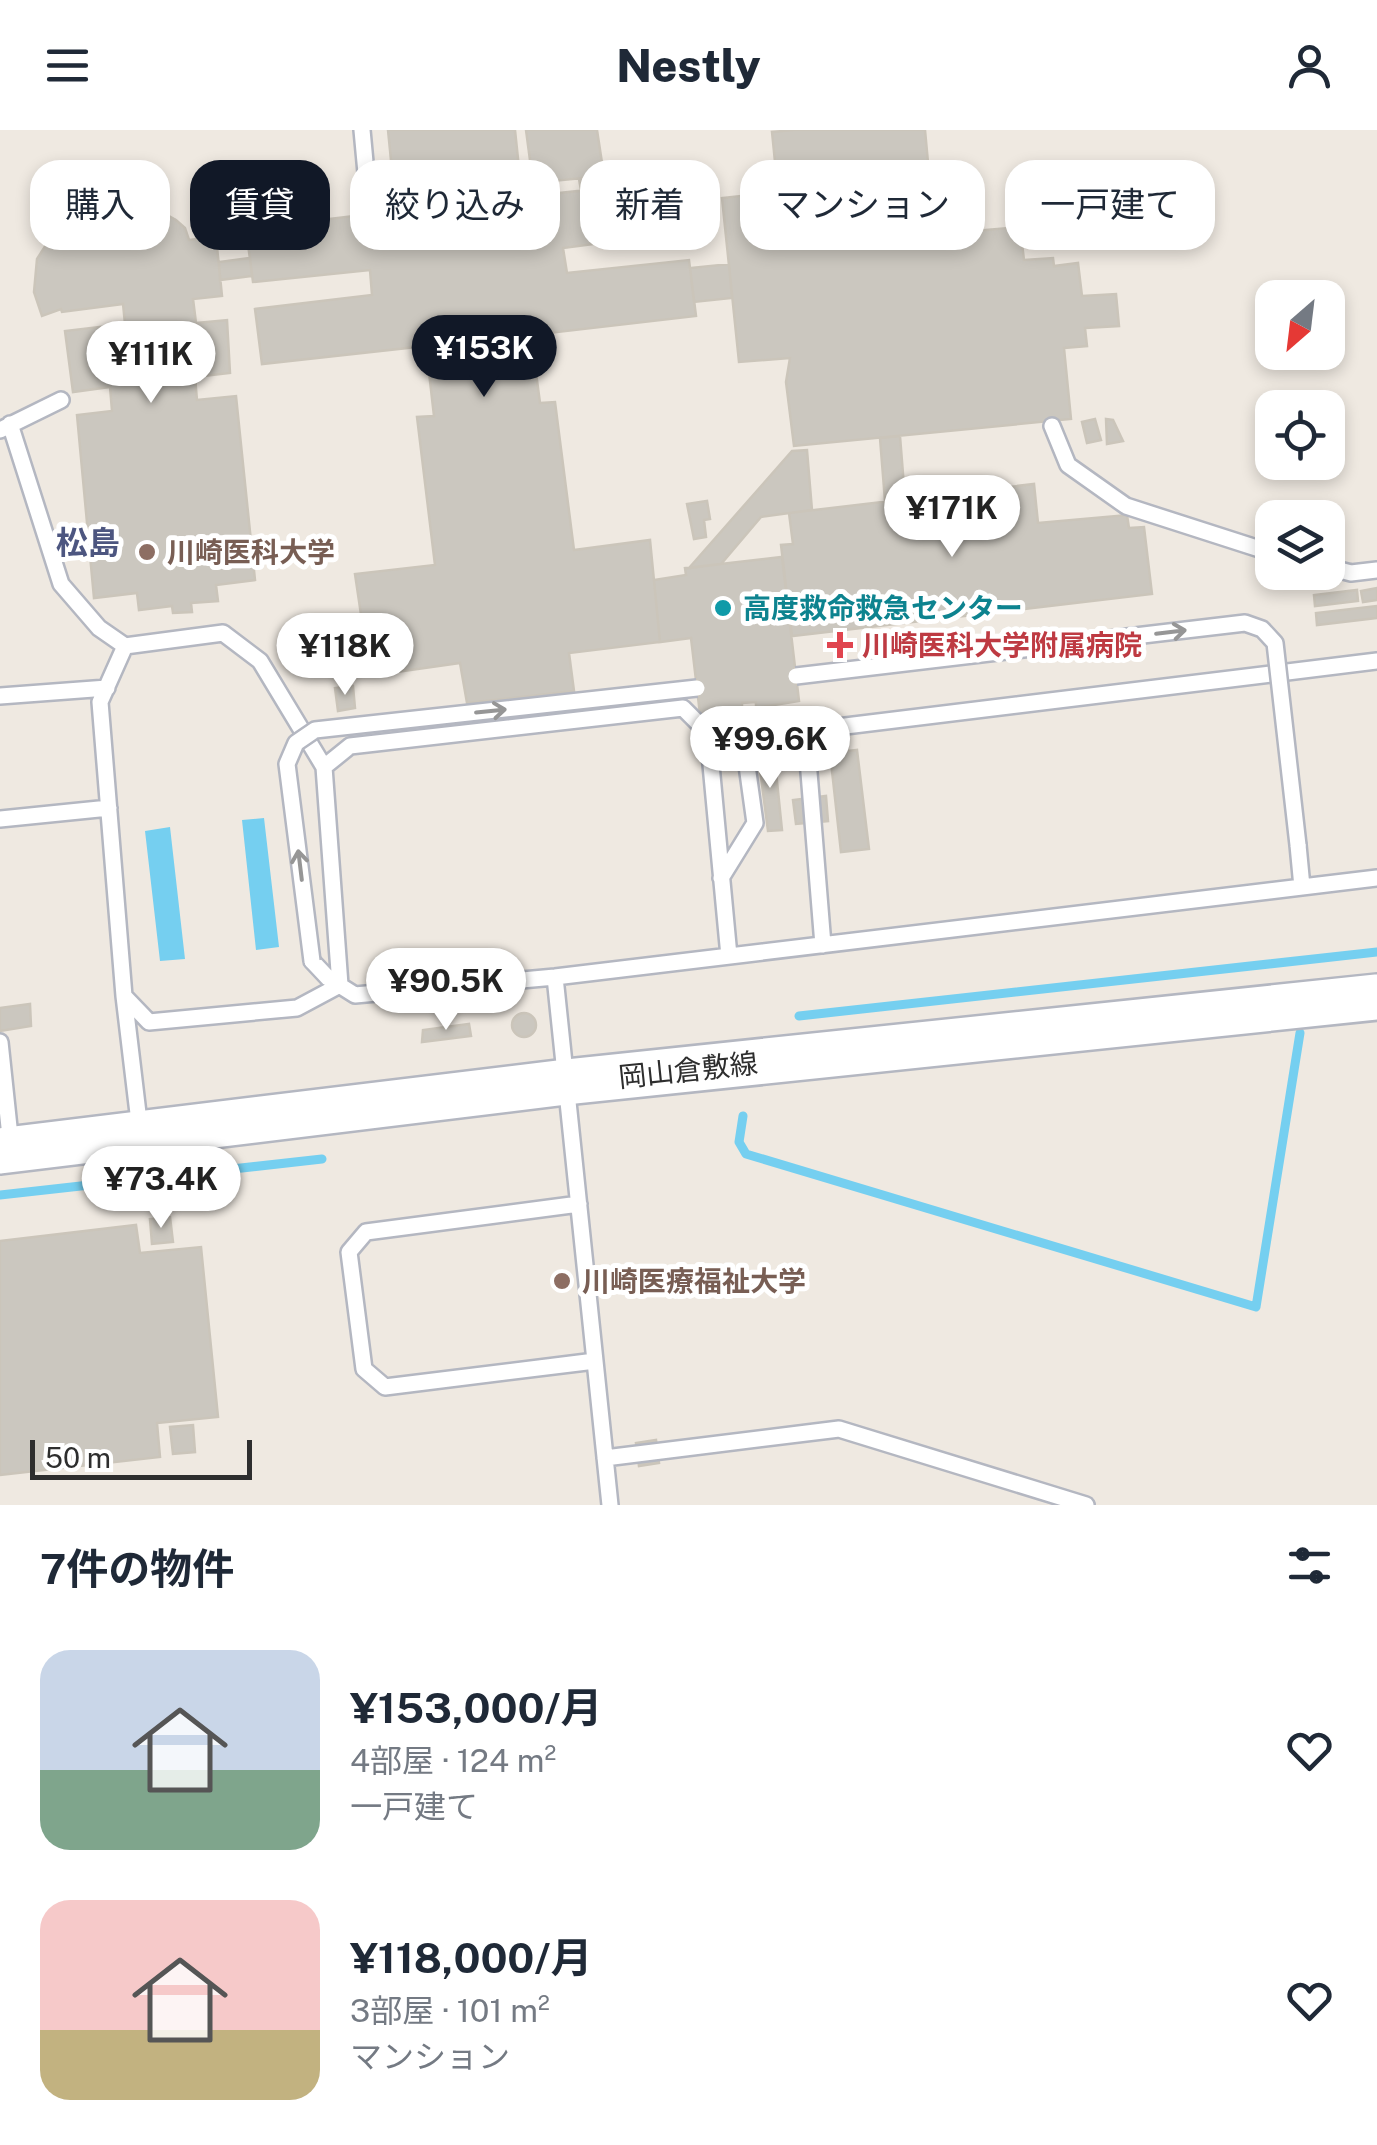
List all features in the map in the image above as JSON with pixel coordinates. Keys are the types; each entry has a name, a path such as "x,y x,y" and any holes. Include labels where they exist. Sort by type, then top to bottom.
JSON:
{"main road":[{"name":"岡山倉敷線","path":"6,1151 566,1082 1377,998"}],"lane":[{"path":"362,130 364,160"},
{"path":"61,400 5,427 61,584 99,628 125,646 223,634 260,661 324,768 340,986"},
{"path":"1052,426 1068,465 1126,506 1255,548"},
{"path":"1345,571 1377,570"},
{"path":"796,676 1245,623 1262,629 1275,643 1302,887"},
{"path":"125,646 100,702 124,996 140,1134"},
{"path":"823,945 807,748 821,729 1377,662"},
{"path":"0,696 107,688"},
{"path":"698,688 315,730 296,742 287,764 312,962 355,994 555,977 1377,878"},
{"path":"324,768 350,746 683,708 708,732 730,734 744,744 755,822 721,878"},
{"path":"708,732 728,956"},
{"path":"0,819 108,808"},
{"path":"555,977 610,1505"},
{"path":"124,996 149,1022 297,1008 340,986"},
{"path":"0,1042 6,1151"},
{"path":"579,1204 366,1232 349,1252 364,1369 385,1387 595,1361"},
{"path":"605,1458 839,1429 1086,1505"}],"water":[{"path":"264,818 279,947 256,950 242,820"},
{"path":"170,827 185,959 160,961 145,831"}],"building":[{"path":"388,130 515,130 518,160 391,160"},
{"path":"526,130 597,130 602,160 580,160 580,178 560,180 560,160 530,160"},
{"path":"925,130 928,160 775,160 772,132"},
{"path":"580,191 580,246 563,248 567,273 689,260 696,316 531,335 540,403 555,402 574,550 650,540 660,642 569,653 574,691 467,703 460,663 368,676 366,661 350,662 348,629 363,628 355,574 435,565 417,417 434,416 426,346 262,364 255,309 372,295 370,270 253,282 249,250 330,250 330,219 350,217 350,250 560,250 560,193"},
{"path":"740,196 740,250 985,250 985,230 1005,228 1005,250 1023,250 1024,260 1053,258 1054,266 1078,263 1082,296 1116,294 1119,326 1085,328 1087,346 1064,348 1071,419 794,446 786,382 790,358 739,362 722,198"},
{"name":"川崎医科大学","path":"170,217 185,228 190,250 217,250 222,296 193,299 196,323 227,320 230,373 195,377 197,400 236,396 255,580 216,585 218,601 191,603 192,612 173,613 172,606 139,610 137,593 94,598 77,415 112,411 110,387 73,392 65,331 125,324 123,304 62,312 61,309 42,316 34,292 37,259 43,250 170,250"},
{"path":"250,258 252,276 220,280 219,262"},
{"path":"729,264 732,298 694,302 690,268"},
{"path":"1095,419 1101,440 1087,443 1082,422"},
{"path":"1106,419 1113,420 1123,441 1107,444"},
{"path":"900,436 905,499 885,501 880,438"},
{"path":"807,450 812,510 761,517 721,564 689,568 792,451"},
{"path":"1034,484 1038,523 1127,515 1129,528 1144,527 1152,594 792,636 781,545 793,544 789,513"},
{"path":"707,501 710,519 704,520 706,537 694,539 687,504"},
{"name":"高度救命救急センター","path":"782,557 799,701 756,708 756,702 742,703 742,708 700,714 691,638 660,642 654,580 686,575 685,568"},
{"path":"1377,588 1377,600 1363,602 1361,591"},
{"path":"1357,590 1358,601 1315,606 1314,595"},
{"path":"1377,606 1377,618 1317,625 1316,613"},
{"path":"353,686 355,708 338,711 335,688"},
{"path":"857,750 869,849 841,852 830,753"},
{"path":"774,752 782,830 768,831 758,754"},
{"path":"826,796 828,821 796,824 793,800"},
{"path":"30,1004 31,1026 0,1031 0,1008"},
{"path":"524,1013 536,1025 524,1037 512,1025"},
{"path":"469,1024 471,1036 422,1042 423,1030"},
{"path":"170,1217 173,1242 152,1244 150,1219"},
{"path":"136,1225 140,1253 201,1247 218,1417 157,1423 160,1457 0,1475 0,1241"},
{"path":"193,1425 195,1452 173,1454 170,1427"},
{"path":"656,1440 659,1463 639,1466 636,1443"}],"waterway":[{"path":"799,1016 1377,952"},
{"path":"743,1116 739,1142 746,1154 1256,1307 1300,1033"},
{"path":"0,1195 322,1159"}],"place":[{"name":"川崎医科大学","path":"147,552"},
{"name":"高度救命救急センター","path":"723,608"},
{"name":"川崎医科大学附属病院","path":"840,645"},
{"name":"川崎医療福祉大学","path":"562,1281"}],"district":[{"name":"松島","path":"88,543"}]}
